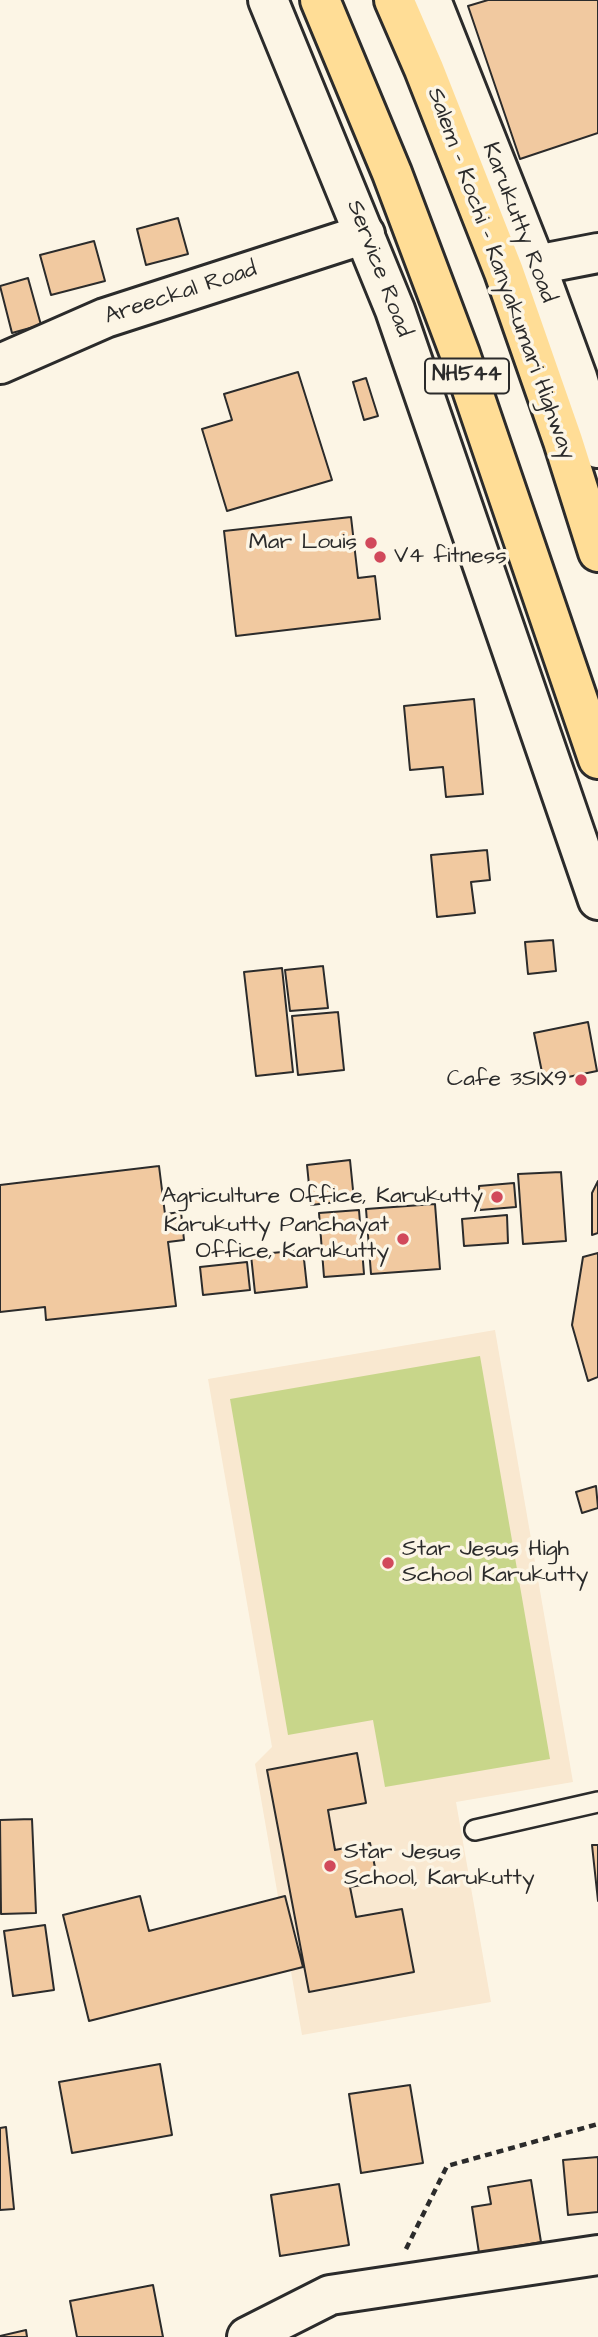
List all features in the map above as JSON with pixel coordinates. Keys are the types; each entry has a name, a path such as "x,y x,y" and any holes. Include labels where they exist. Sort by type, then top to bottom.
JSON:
{"highway":[{"name":"NH544","path":"320,0 391,173 460,354 598,760"},
{"name":"Salem - Kochi - Kanyakumari Highway","path":"394,0 504,272 563,441 598,552"}],"street":[{"name":"Service Road","path":"268,0 396,310 598,900"},
{"name":"Karukutty Road","path":"431,0 536,265 577,377 598,448"},
{"name":"Areeckal Road","path":"0,364 105,318 365,233"},
{"path":"536,265 598,253"},
{"path":"247,2337 330,2295 598,2255"}],"lane":[{"path":"475,1830 598,1802"}],"path":[{"path":"386,2287 447,2166 598,2124"}],"shaded area":[{"name":"Star Jesus High School Karukutty","path":"495,1330 573,1782 456,1802 491,2002 302,2035 255,1764 272,1747 208,1379"}],"green space":[{"path":"480,1356 550,1759 385,1787 373,1720 288,1735 230,1399"}],"building":[{"path":"488,0 598,0 598,133 520,159 468,6"},
{"path":"178,218 188,254 146,265 137,229"},
{"path":"94,241 105,281 51,295 40,255"},
{"path":"28,278 41,325 12,333 0,286"},
{"path":"298,372 332,480 227,511 202,429 232,420 224,394"},
{"path":"366,378 378,416 364,420 353,382"},
{"path":"351,517 358,578 375,576 380,619 236,636 224,531"},
{"path":"474,699 483,794 446,797 443,767 410,770 404,706"},
{"path":"487,850 490,880 471,882 475,913 437,917 431,855"},
{"path":"553,940 556,971 528,974 525,942"},
{"path":"323,966 328,1008 290,1011 285,970"},
{"path":"282,968 293,1072 256,1076 244,972"},
{"path":"338,1012 344,1070 298,1075 292,1016"},
{"path":"588,1022 597,1071 544,1082 534,1033"},
{"path":"350,1160 354,1200 311,1205 307,1165"},
{"path":"159,1166 165,1214 181,1212 184,1240 168,1242 176,1306 46,1320 45,1307 0,1312 0,1185"},
{"path":"561,1172 566,1241 523,1244 518,1174"},
{"path":"598,1181 598,1233 592,1235 592,1193"},
{"name":"Agriculture Office, Karukutty","path":"514,1183 516,1207 480,1210 479,1186"},
{"name":"Karukutty Panchayat Office, Karukutty","path":"435,1204 440,1269 371,1274 366,1209"},
{"path":"359,1210 364,1274 324,1277 319,1213"},
{"path":"507,1215 508,1243 464,1246 462,1219"},
{"path":"303,1250 307,1287 255,1293 251,1255"},
{"path":"598,1253 598,1377 588,1381 572,1325 583,1257"},
{"path":"247,1262 250,1290 203,1295 200,1267"},
{"path":"596,1486 598,1508 582,1513 576,1492"},
{"name":"Star Jesus School, Karukutty","path":"357,1753 366,1803 328,1810 335,1850 370,1843 378,1882 350,1887 356,1917 402,1909 414,1972 309,1992 267,1770"},
{"path":"32,1819 36,1913 1,1914 0,1820"},
{"path":"592,1845 598,1845 598,1901"},
{"path":"140,1896 149,1931 285,1896 303,1967 89,2021 63,1915"},
{"path":"45,1925 54,1990 13,1996 4,1931"},
{"path":"160,2064 172,2135 72,2153 59,2082"},
{"path":"410,2085 423,2163 361,2173 349,2094"},
{"path":"6,2127 14,2209 0,2210 0,2128"},
{"path":"598,2157 598,2212 568,2215 563,2160"},
{"path":"531,2180 541,2242 479,2253 472,2207 491,2204 488,2187"},
{"path":"339,2184 349,2245 280,2256 271,2195"},
{"path":"153,2285 163,2337 77,2337 70,2301"},
{"path":"26,2330 27,2337 0,2337 0,2336"}],"place":[{"name":"Mar Louis","path":"371,543"},
{"name":"V4 fitness","path":"380,557"},
{"name":"Cafe 3SIX9","path":"581,1080"},
{"name":"Agriculture Office, Karukutty","path":"497,1197"},
{"name":"Karukutty Panchayat Office, Karukutty","path":"403,1239"},
{"name":"Star Jesus High School Karukutty","path":"388,1563"},
{"name":"Star Jesus School, Karukutty","path":"330,1866"}]}
